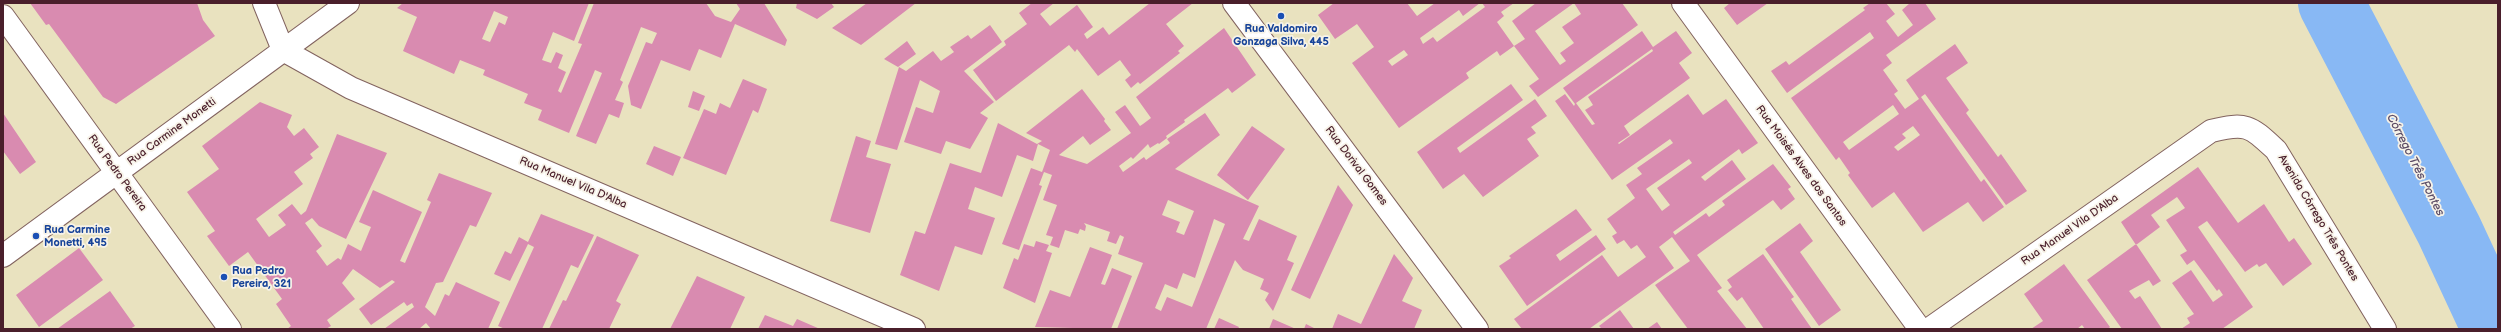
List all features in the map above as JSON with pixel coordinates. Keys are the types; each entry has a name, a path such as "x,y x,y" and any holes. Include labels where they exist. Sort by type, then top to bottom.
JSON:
{"street":[{"path":"264,3 283,50"},
{"name":"Rua Carmine Monetti","path":"3,256 348,3"},
{"name":"Rua Dorival Gomes","path":"1234,3 1477,329"},
{"name":"Rua Moisés Alves dos Santos","path":"1683,3 1920,329"},
{"name":"Rua Pedro Pereira","path":"3,16 230,329"},
{"name":"Rua Manuel Vila D'Alba","path":"283,50 352,88 914,329"},
{"name":"Avenida Córrego Três Pontes","path":"2211,131 2236,125 2256,132 2276,150 2385,329"},
{"name":"Rua Manuel Vila D'Alba","path":"1928,329 2211,131"}],"building":[{"path":"30,3 197,3 203,20 215,36 116,104 103,97 49,24 46,25"},
{"path":"403,3 589,3 574,41 553,32 542,60 551,63 556,52 563,55 558,68 566,72 558,91 561,93 582,44 578,43 594,3 706,3 715,16 731,22 740,9 736,3 764,3 787,40 785,46 735,24 721,58 699,49 690,71 661,60 641,109 631,105 628,86 646,42 652,44 657,33 641,27 620,80 623,82 615,100 624,103 619,118 609,114 596,144 576,136 602,73 595,70 569,133 538,120 542,110 524,103 528,94 483,75 485,70 460,60 454,74 403,51 417,17 397,8","holes":["494,11 508,17 505,25 499,22 490,42 482,39"]},
{"path":"797,3 831,3 834,7 817,19 796,8"},
{"path":"867,3 916,3 861,45 832,28"},
{"path":"1032,3 1054,3 1040,14 1050,26 1077,5 1093,27 1084,34 1087,39 1103,27 1109,35 1150,3 1193,3 1166,24 1184,46 1178,51 1180,53 1140,84 1138,82 1131,88 1125,80 1131,75 1120,60 1098,76 1077,49 1075,52 1069,45 996,101 973,70 1006,45 1004,41 1027,24 1019,13"},
{"path":"1334,3 1407,3 1417,16 1435,3 1480,3 1463,16 1459,10 1420,38 1423,44 1433,37 1437,42 1485,7 1482,3 1514,3 1501,12 1504,16 1497,22 1514,46 1500,56 1497,51 1466,73 1469,78 1399,128 1352,63 1374,47 1357,24 1335,39 1318,15","holes":["1404,50 1408,55 1392,66 1388,61"]},
{"path":"1536,3 1574,3 1622,3 1638,25 1538,97 1529,86 1539,79 1514,46 1525,39 1512,21","holes":["1574,3 1581,14 1562,27 1574,43 1560,53 1566,61 1560,65 1535,31"]},
{"path":"1730,3 1768,3 1737,25 1724,8"},
{"path":"1870,3 1886,3 1895,14 1886,21 1898,37 1913,25 1902,10 1910,3 1925,3 1936,19 1886,55 1892,63 1883,70 1898,91 1894,94 1905,109 1919,99 1906,80 1955,44 1968,63 1946,78 1969,110 1966,113 1998,157 2001,154 2027,191 2006,205 1925,94 1921,97 1981,182 1984,179 2004,207 1983,222 1968,202 1923,232 1894,192 1872,208 1848,175 1850,173 1839,157 1836,160 1791,98 1874,38 1870,32 1787,93 1771,71 1786,61 1789,65 1865,10 1863,8","holes":["1893,105 1899,114 1849,150 1843,142","1913,126 1920,135 1898,151 1894,147 1906,138 1902,134"]},
{"path":"990,25 1002,42 964,71 994,102 980,113 988,118 970,149 946,141 941,154 904,142 916,107 933,113 940,91 920,80 897,150 875,144 899,67 906,71 933,51 941,61 954,52 950,47 968,35 971,39"},
{"path":"1224,28 1256,75 1232,93 1228,88 1184,120 1185,122 1166,136 1167,138 1159,144 1158,143 1150,148 1148,144 1133,159 1131,157 1119,166 1123,172 1144,157 1146,160 1170,143 1167,139 1205,113 1220,135 1175,169 1259,206 1243,239 1249,241 1259,219 1297,236 1287,260 1294,263 1273,311 1265,300 1269,293 1260,289 1264,279 1243,270 1235,260 1206,329 1117,329 1143,263 1118,254 1124,237 1120,235 1116,244 1107,241 1110,232 1084,223 1086,226 1085,231 1080,229 1078,234 1065,230 1059,248 1050,245 1053,237 1046,235 1057,205 1043,200 1052,175 1044,172 1039,185 1042,186 1019,250 1002,244 1031,168 1042,172 1050,150 1038,144 1033,161 1017,155 1002,197 975,187 968,209 995,218 982,255 955,246 939,291 900,275 915,231 925,234 950,163 981,173 998,123 1037,144 1042,141 1026,133 1082,89 1105,119 1104,121 1111,130 1090,145 1083,136 1059,155 1087,164 1131,133 1115,112 1125,105 1140,126 1151,118 1136,97","holes":["1168,200 1194,211 1184,235 1176,232 1180,222 1162,215","1214,219 1225,224 1192,307 1167,297 1161,311 1155,308 1165,284 1177,289 1183,273 1195,278"]},
{"path":"1642,31 1653,47 1676,31 1692,53 1679,63 1690,78 1624,126 1630,135 1618,143 1619,144 1688,94 1703,115 1726,99 1758,143 1742,154 1739,149 1701,177 1705,181 1732,160 1746,179 1673,232 1675,235 1706,213 1709,217 1725,205 1722,201 1773,164 1791,187 1788,189 1795,199 1781,210 1773,200 1697,255 1722,288 1717,291 1747,329 1688,329 1655,285 1690,261 1672,237 1659,247 1674,268 1589,329 1522,329 1514,319 1602,255 1618,277 1646,257 1637,245 1631,249 1624,240 1617,244 1612,236 1617,233 1607,219 1635,198 1626,185 1642,174 1637,168 1673,143 1670,139 1612,180 1555,101 1565,94 1574,106 1575,104 1563,88","holes":["1652,49 1653,51 1588,97 1593,105 1585,110 1595,124 1592,125 1576,103","1689,159 1692,163 1657,188 1670,205 1662,211 1646,189"]},
{"path":"907,41 916,54 898,67 884,59"},
{"path":"743,79 767,89 758,113 753,110 726,175 683,158 704,109 716,114 720,103 730,108"},
{"path":"1511,84 1523,100 1457,148 1460,153 1535,99 1547,116 1531,127 1536,133 1527,139 1539,156 1483,197 1464,174 1443,189 1417,152"},
{"path":"693,91 705,96 699,111 688,107"},
{"path":"260,102 292,115 287,127 294,136 304,128 319,147 310,154 313,158 294,172 303,184 256,219 269,237 286,225 278,215 292,204 301,215 306,211 337,134 387,153 346,239 319,226 312,218 305,223 322,246 316,251 327,266 338,258 341,260 348,244 361,251 371,227 359,222 373,190 422,212 400,261 405,263 431,202 427,200 439,173 492,193 476,227 470,225 443,282 436,283 425,307 435,316 445,294 449,296 456,282 500,302 488,329 431,329 426,323 419,329 384,329 414,307 412,303 407,306 404,302 371,325 359,309 395,282 392,280 380,288 353,269 342,283 355,299 327,320 331,326 326,329 287,329 291,326 276,304 282,299 248,252 229,266 207,236 215,231 187,192 219,169 202,146"},
{"path":"3,113 36,162 20,174 3,151"},
{"path":"1252,126 1285,149 1248,200 1217,175"},
{"path":"856,136 871,141 866,157 891,164 870,233 830,221"},
{"path":"654,146 681,157 673,176 646,164"},
{"path":"2198,167 2238,223 2264,204 2289,242 2294,238 2312,264 2283,286 2266,263 2259,267 2257,264 2245,272 2207,221 2198,227 2253,307 2222,329 2181,329 2190,323 2187,318 2194,314 2172,283 2191,270 2213,302 2223,295 2219,289 2217,291 2194,260 2187,265 2180,255 2187,251 2166,220 2185,208 2177,197 2151,215 2160,227 2136,245 2121,222"},
{"path":"1338,185 1353,205 1310,299 1291,290"},
{"path":"1576,209 1592,230 1556,255 1560,261 1596,235 1606,249 1527,306 1499,266 1511,258 1509,256"},
{"path":"541,214 594,235 578,268 571,265 542,329 505,329 498,326 534,247 528,244 510,281 494,274 505,251 511,254 519,237 528,242"},
{"path":"1800,223 1813,241 1800,252 1841,310 1819,326 1765,249"},
{"path":"597,236 639,255 616,301 621,304 609,329 549,329 563,300 566,301"},
{"path":"1036,241 1049,245 1046,251 1052,253 1035,303 1003,288 1014,258 1018,260 1024,244 1034,247"},
{"path":"2136,244 2161,281 2153,286 2149,280 2129,291 2135,299 2140,296 2162,329 2122,329 2087,280"},
{"path":"1090,247 1112,255 1101,284 1105,285 1112,268 1132,276 1111,329 1035,327 1050,290 1070,297"},
{"path":"79,248 103,280 39,327 16,295"},
{"path":"1394,254 1413,278 1402,301 1422,310 1414,329 1332,329 1338,314 1361,324"},
{"path":"1763,254 1794,297 1791,299 1812,329 1764,329 1742,297 1737,301 1728,290 1732,287 1727,280"},
{"path":"2064,264 2110,327 2108,329 2085,329 2082,325 2077,329 2031,329 2043,321 2024,294"},
{"path":"697,276 745,297 730,329 670,329"},
{"path":"110,291 135,326 130,329 57,329"},
{"path":"1620,310 1634,329 1602,329 1599,326"},
{"path":"765,315 793,326 797,319 820,329 758,329"},
{"path":"1219,318 1239,327 1238,329 1214,329"},
{"path":"1273,319 1296,329 1269,329"},
{"path":"1657,322 1662,329 1647,329"},
{"path":"1306,324 1316,329 1304,329"}],"waterway":[{"name":"Córrego Três Pontes","path":"2331,3 2449,230 2495,329"}],"place":[{"name":"Rua Valdomiro Gonzaga Silva, 445","path":"1281,16"},
{"name":"Rua Carmine Monetti, 495","path":"36,236"},
{"name":"Rua Pedro Pereira, 321","path":"224,277"}]}
